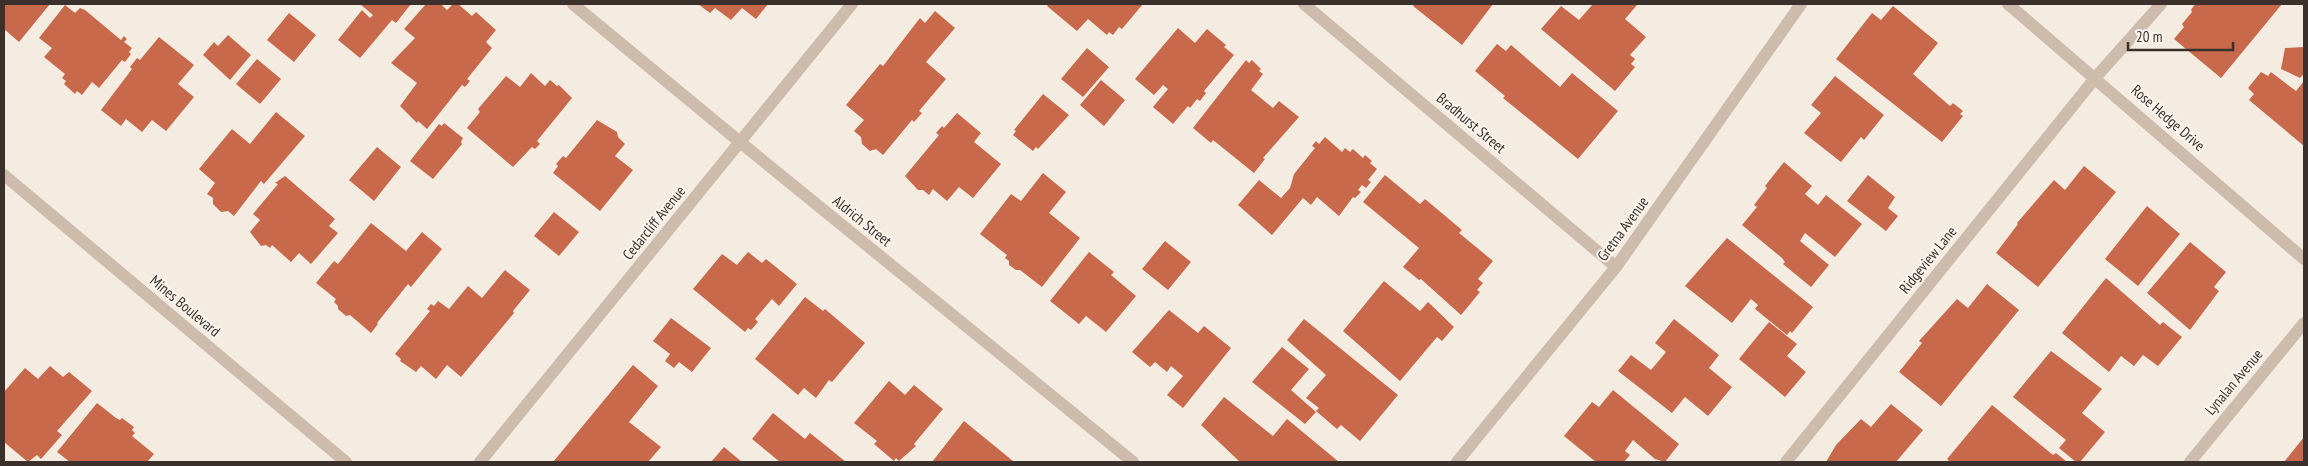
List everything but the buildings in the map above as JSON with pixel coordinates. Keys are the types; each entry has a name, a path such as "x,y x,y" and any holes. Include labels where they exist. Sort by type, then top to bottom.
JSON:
{"street":[{"name":"Aldrich Street","path":"573,4 1132,462"},
{"name":"Cedarcliff Avenue","path":"480,462 852,4"},
{"name":"Bradhurst Street","path":"1304,4 1616,267"},
{"name":"Gretna Avenue","path":"1457,462 1616,267 1801,4"},
{"name":"Rose Hedge Drive","path":"2008,4 2096,77 2304,259"},
{"name":"Ridgeview Lane","path":"1786,462 2096,77 2161,4"},
{"name":"Mines Boulevard","path":"4,175 346,462"},
{"name":"Lynalan Avenue","path":"2190,462 2304,323"}]}
